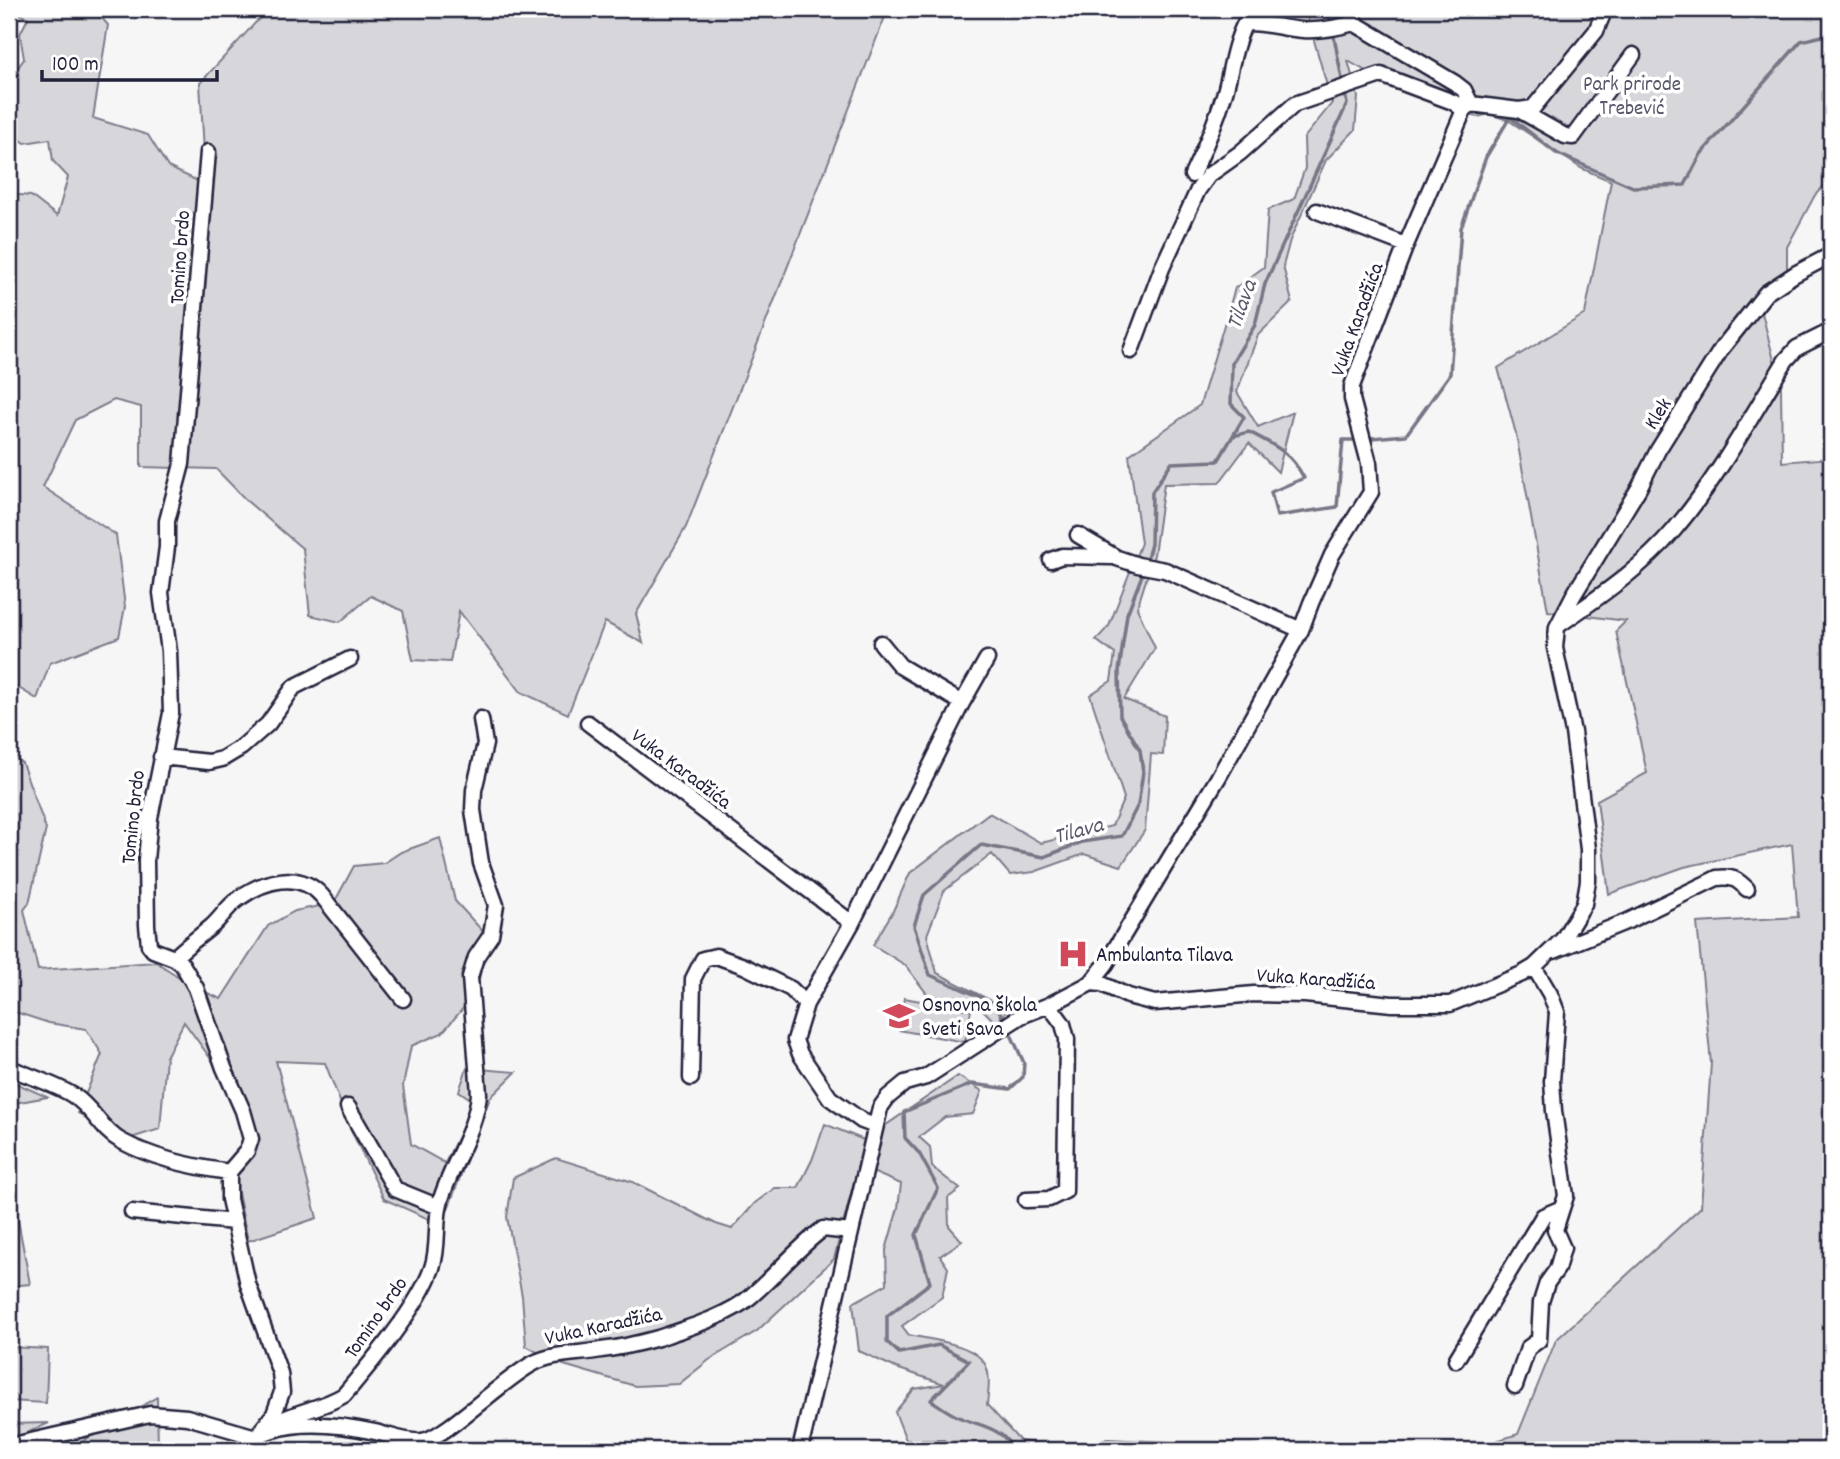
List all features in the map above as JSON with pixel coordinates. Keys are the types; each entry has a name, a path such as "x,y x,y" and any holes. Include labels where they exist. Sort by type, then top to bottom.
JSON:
{"street":[{"path":"1131,351 1191,203 1209,175 1240,153 1295,104 1381,75 1467,107 1527,110 1533,107 1596,30 1605,9"},
{"path":"1192,175 1209,140 1240,32 1245,23 1302,30 1330,29 1353,16 1464,90 1467,107"},
{"path":"1519,110 1565,136 1573,137 1633,55"},
{"name":"Vuka Karadžića","path":"800,1450 880,1108 888,1097 905,1083 926,1077 1021,1016 1091,983 1106,964 1218,778 1301,630 1332,555 1371,492 1369,463 1352,399 1352,386 1406,245 1467,107"},
{"name":"Tomino brdo","path":"208,152 182,464 167,521 167,547 161,593 169,651 171,713 160,757 150,818 146,860 147,925 149,945 153,950 182,964 196,988 224,1068 243,1111 251,1139 247,1151 229,1172"},
{"path":"1317,211 1406,245"},
{"name":"Klek","path":"1547,954 1573,925 1584,904 1588,881 1587,827 1573,732 1557,662 1557,627 1639,488 1658,450 1722,348 1766,293 1795,274 1831,256"},
{"path":"1557,627 1602,594 1673,531 1725,463 1786,360 1797,348 1831,331"},
{"path":"1078,535 1117,558 1165,570 1301,630"},
{"path":"1051,560 1062,556 1117,558"},
{"path":"881,643 900,666 961,703"},
{"path":"160,757 209,762 222,759 242,747 268,724 294,687 350,659"},
{"path":"875,1126 862,1121 830,1098 800,1054 795,1041 806,1004 852,923 961,703 987,659"},
{"name":"Tomino brdo","path":"256,1437 282,1418 335,1401 351,1388 388,1341 422,1290 432,1268 439,1239 439,1207 455,1160 477,1112 479,1094 470,977 476,957 491,935 496,905 481,863 473,810 474,790 485,744 481,719"},
{"name":"Vuka Karadžića","path":"588,723 852,923"},
{"name":"Vuka Karadžića","path":"1091,983 1102,984 1128,996 1155,1003 1254,993 1392,1004 1450,1004 1534,967 1547,954 1628,921 1717,878 1730,876 1747,889"},
{"path":"174,958 236,900 264,886 284,880 299,880 315,888 403,999"},
{"path":"691,1078 693,979 703,959 716,956 744,966 791,989 806,1004"},
{"path":"1515,1386 1528,1348 1539,1340 1541,1302 1547,1283 1557,1269 1563,1248 1555,1230 1566,1196 1552,1081 1557,1012 1534,967"},
{"path":"1026,1200 1049,1199 1065,1191 1067,1038 1063,1024 1049,1005"},
{"path":"9,1446 150,1414 187,1418 256,1437 274,1414 282,1392 280,1373 248,1284 229,1199 229,1172 170,1161 120,1141 103,1128 89,1109 75,1097 15,1070"},
{"path":"348,1107 395,1189 439,1207"},
{"path":"1456,1360 1543,1216 1562,1208"},
{"path":"132,1212 234,1222"},
{"name":"Vuka Karadžića","path":"239,1450 256,1437 283,1428 333,1424 424,1441 438,1435 510,1377 537,1361 658,1338 707,1319 748,1299 807,1241 823,1229 850,1232"}],"green space":[{"path":"10,9 94,9 108,25 93,118 148,135 168,167 206,185 200,83 268,9 888,9 686,527 636,614 643,643 605,622 568,714 521,692 459,611 450,662 413,660 403,611 371,596 340,622 310,615 303,549 248,502 216,469 141,467 141,407 114,400 75,420 43,487 116,535 125,607 119,637 50,663 37,699 9,682 9,194 31,196 57,216 68,177 53,161 50,139 25,143 9,131 9,80 24,59 20,34 28,18"},
{"name":"Park prirode Trebević","path":"1305,9 1831,9 1831,179 1815,195 1787,247 1787,281 1761,309 1781,388 1782,462 1831,458 1831,1450 1468,1450 1518,1434 1556,1340 1701,1207 1711,1063 1697,923 1798,917 1792,844 1684,867 1609,894 1597,800 1647,773 1616,631 1626,621 1548,611 1516,434 1498,368 1585,314 1611,181 1581,168 1508,120 1489,114 1478,117 1470,115 1382,80 1348,61 1358,97 1355,130 1326,160 1290,240 1283,266 1292,302 1258,335 1237,392 1258,427 1293,412 1278,472 1249,443 1219,483 1164,484 1154,555 1137,608 1155,648 1124,699 1165,716 1163,755 1151,754 1145,830 1121,866 1084,854 1034,872 1010,875 992,854 944,891 927,935 937,973 1007,1009 998,1025 980,1007 931,999 905,965 873,945 893,911 910,873 989,813 1041,843 1112,826 1124,798 1090,695 1111,681 1115,654 1096,640 1109,626 1141,543 1129,455 1200,405 1235,288 1264,267 1268,210 1294,199 1305,168 1304,138 1332,103"},
{"path":"9,753 22,763 46,829 29,903 24,910 38,970 156,962 196,988 221,999 268,926 295,911 334,903 354,866 384,863 401,852 440,838 455,901 488,937 476,993 442,1033 411,1046 403,1086 411,1144 445,1163 475,1102 459,1091 467,1068 516,1072 490,1098 442,1225 384,1199 352,1132 325,1063 276,1061 317,1218 248,1241 234,1174 253,1155 221,1073 184,1022 166,1057 160,1129 128,1139 78,1113 102,1054 86,1029 49,1023 9,1010"},
{"path":"904,998 971,1010 965,1042 898,1030"},
{"path":"958,1076 982,1091 973,1114 945,1117 919,1137 930,1147 932,1167 960,1189 948,1198 949,1226 962,1241 940,1256 948,1268 942,1297 902,1326 909,1335 963,1347 980,1358 988,1375 987,1405 1020,1441 1058,1446 1108,1439 1167,1442 1161,1450 952,1450 944,1440 906,1440 895,1412 914,1389 944,1384 896,1368 859,1351 853,1303 887,1284 886,1250 898,1208 901,1184 858,1166 834,1259 757,1331 709,1360 679,1384 635,1386 557,1363 526,1346 522,1296 507,1217 513,1178 556,1158 633,1182 716,1224 732,1229 755,1203 775,1188 798,1188 825,1124 864,1140"},
{"path":"9,1080 47,1097 9,1104"},
{"path":"9,1172 30,1284 9,1286"},
{"path":"9,1347 48,1349 46,1403 9,1401"},
{"path":"157,1397 158,1450 68,1450"},
{"path":"49,1423 9,1441 9,1424"}],"waterway":[{"name":"Tilava","path":"1327,9 1331,24"},
{"name":"Tilava","path":"1333,31 1343,85"},
{"path":"1372,438 1406,435 1450,374 1461,228 1486,157 1510,117 1556,153 1633,187 1685,185 1701,154 1801,41 1831,34"},
{"name":"Tilava","path":"1146,562 1151,544 1152,492 1171,463 1218,461 1244,417 1231,404 1232,363 1255,325 1265,284 1347,104 1345,93"},
{"path":"1233,436 1249,432 1274,445 1287,455 1304,478 1271,492 1277,516 1337,507 1343,440 1353,440"},
{"name":"Tilava","path":"1005,1023 996,1004 930,975 914,926 924,895 981,845 1044,857 1082,842 1122,836 1138,805 1143,772 1140,750 1120,716 1119,671 1127,614 1144,570"},
{"name":"Tilava","path":"1009,1030 1024,1063 1023,1077 1010,1089 972,1084 904,1112 905,1138 919,1153 938,1188 916,1235 930,1283 887,1316 887,1342 899,1353 939,1345 969,1361 931,1400 957,1416 997,1432 1013,1450"}],"place":[{"name":"Ambulanta Tilava","path":"1073,954"},
{"name":"Osnovna škola Sveti Sava","path":"899,1016"}]}
